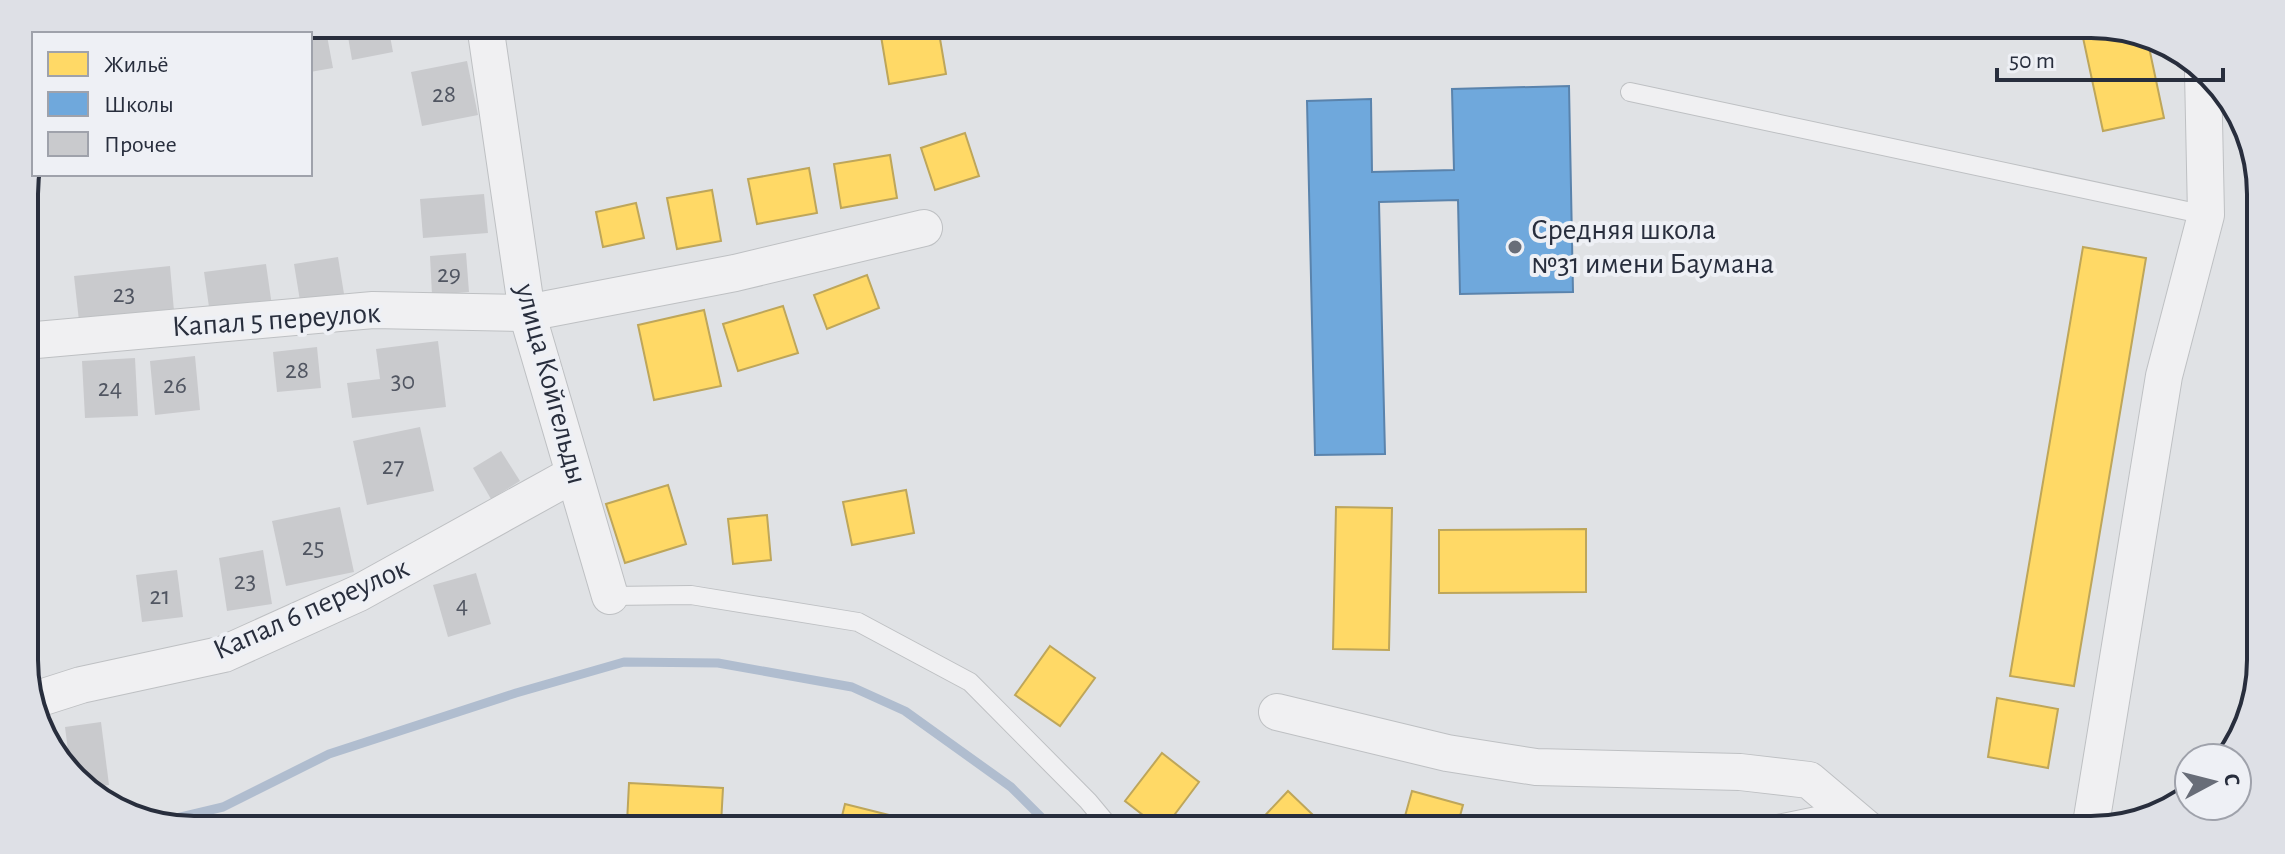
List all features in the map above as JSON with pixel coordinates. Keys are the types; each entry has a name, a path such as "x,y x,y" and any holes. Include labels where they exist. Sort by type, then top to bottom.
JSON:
{"street":[{"name":"улица Койгельды","path":"487,38 527,313 610,596"},
{"path":"2092,816 2164,376 2206,215 2203,86"},
{"name":"Капал 5 переулок","path":"38,340 373,310 527,313 735,273 924,228"},
{"name":"Капал 6 переулок","path":"43,697 81,685 224,654 359,593 574,474"},
{"path":"1277,712 1447,753 1536,767 1740,772 1809,780 1852,816"}],"lane":[{"path":"1630,92 2206,215"},
{"path":"610,596 691,595 858,622 970,682 1100,816"}],"building: Жильё":[{"path":"881,38 940,38 946,74 889,84"},
{"path":"2083,38 2112,39 2150,50 2164,118 2103,131"},
{"path":"965,133 979,176 935,190 921,148"},
{"path":"890,155 897,198 841,208 834,164"},
{"path":"809,168 817,213 757,224 748,179"},
{"path":"712,190 721,241 677,249 667,198"},
{"path":"636,203 644,238 603,247 596,212"},
{"path":"2083,247 2146,258 2074,686 2010,676"},
{"path":"867,275 879,308 827,329 814,295"},
{"path":"783,306 798,353 738,371 723,324"},
{"path":"704,310 721,386 654,400 638,325"},
{"path":"668,485 686,544 625,563 606,504"},
{"path":"906,490 914,533 852,545 843,502"},
{"path":"1336,507 1392,508 1389,650 1333,649"},
{"path":"767,515 771,560 733,564 728,519"},
{"path":"1586,529 1586,592 1439,593 1439,530"},
{"path":"1050,646 1095,678 1060,726 1015,695"},
{"path":"1997,698 2058,709 2048,768 1988,757"},
{"path":"1162,753 1199,782 1174,816 1144,816 1125,801"},
{"path":"629,783 723,788 721,816 627,816"},
{"path":"1288,791 1312,814 1310,816 1264,816"},
{"path":"1412,791 1463,805 1460,816 1405,816"},
{"path":"845,804 893,816 842,816"}],"building: Школы":[{"name":"Средняя школа №31 имени Баумана","path":"1569,86 1573,292 1460,294 1458,200 1379,202 1385,454 1315,455 1307,101 1371,99 1372,172 1454,170 1452,89"}],"building: Прочее":[{"path":"312,38 327,38 333,68 312,72"},
{"path":"348,38 390,38 393,52 352,60"},
{"path":"467,61 478,115 422,126 411,72"},
{"path":"484,194 488,233 423,238 420,199"},
{"path":"466,253 469,292 432,295 430,256"},
{"path":"338,257 345,300 301,307 294,264"},
{"path":"266,264 272,306 210,314 204,272"},
{"path":"170,266 174,311 79,321 74,276"},
{"path":"438,341 446,407 352,418 347,383 380,379 376,349"},
{"path":"317,347 321,388 277,392 273,352"},
{"path":"195,356 200,410 155,415 150,361"},
{"path":"135,358 138,416 85,418 82,361"},
{"path":"420,427 434,491 367,505 353,441"},
{"path":"501,451 520,481 491,499 473,468"},
{"path":"340,507 354,572 286,586 272,521"},
{"path":"263,550 272,604 227,611 219,558"},
{"path":"177,570 183,617 142,622 136,575"},
{"path":"476,573 491,624 448,637 433,585"},
{"path":"101,722 109,785 102,786 68,752 65,727"}],"waterway":[{"path":"187,816 223,807 329,754 516,693 624,662 718,663 852,687 905,711 1011,787 1040,816"}],"place":[{"name":"Средняя школа №31 имени Баумана","path":"1515,247"}]}
